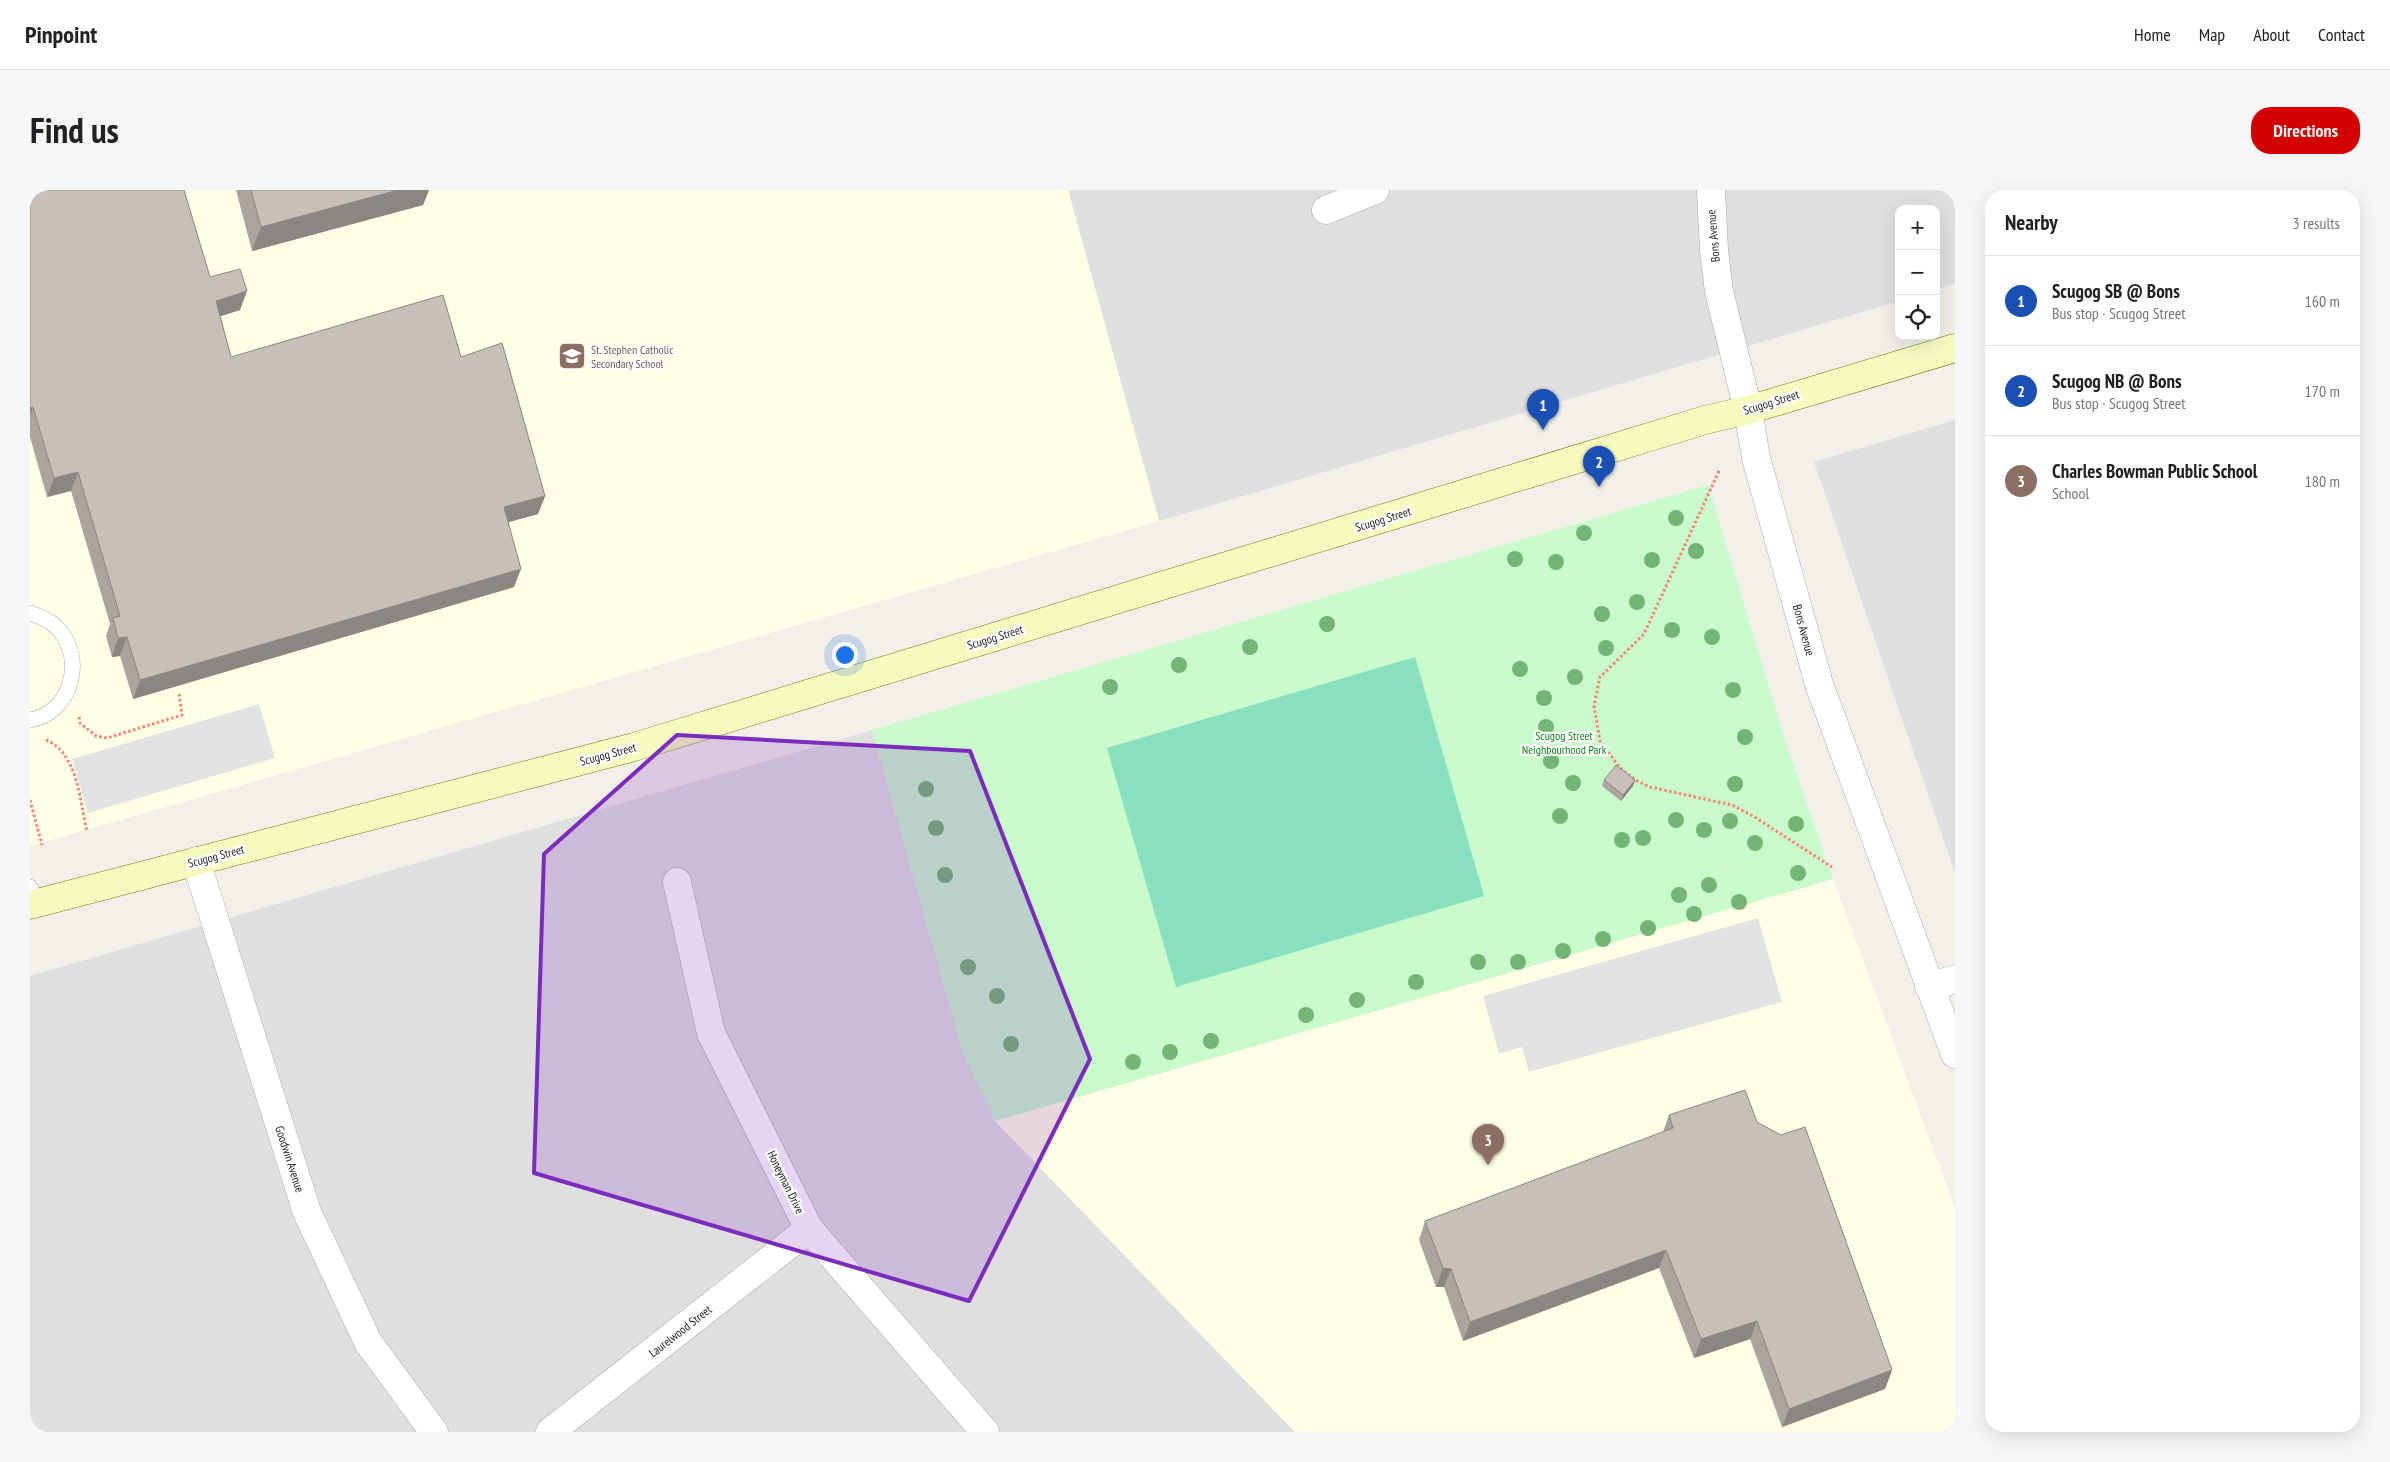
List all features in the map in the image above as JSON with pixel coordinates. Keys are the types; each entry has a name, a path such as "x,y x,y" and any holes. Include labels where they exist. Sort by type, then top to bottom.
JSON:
{"street":[{"path":"1326,210 1374,190"},
{"name":"Bons Avenue","path":"1711,190 1714,250 1719,291 1748,410 1756,458 1819,684 1955,1054"},
{"name":"Scugog Street","path":"32,899 196,861 634,747 1705,420 1748,410 1955,348"},
{"name":"Goodwin Avenue","path":"196,861 307,1212 368,1342 434,1432"},
{"name":"Honeyman Drive","path":"677,882 711,1033 809,1229 984,1432"},
{"path":"1929,987 1955,979"},
{"name":"Laurelwood Street","path":"550,1432 809,1229"}],"lane":[{"path":"30,613 45,618 59,630 69,646 73,664 71,683 63,699 49,712 30,720"}],"path":[{"path":"1720,471 1644,634 1600,677 1594,706 1600,741 1620,768 1638,781 1650,787 1732,805 1753,816 1832,867"},
{"path":"80,714 80,723 96,736 107,738 182,715 179,693"},
{"path":"40,740 52,743 66,756 71,767 87,832"},
{"path":"30,800 42,845"}],"highlighted area":[{"path":"677,735 970,751 1090,1059 969,1301 534,1173 544,854"}],"shaded area":[{"name":"St. Stephen Catholic Secondary School","path":"30,190 1068,190 1159,521 30,846"},
{"path":"1068,190 1955,190 1955,284 1940,288 1940,205 1895,205 1895,302 1159,521"},
{"path":"1955,420 1955,873 1814,462"},
{"path":"259,704 275,758 88,813 72,759"},
{"path":"872,730 963,1053 995,1121 1295,1432 30,1432 30,976"},
{"path":"1833,879 1955,1208 1955,1432 1295,1432 995,1121"},
{"path":"1758,918 1782,1002 1529,1072 1522,1047 1499,1054 1483,996"}],"green space":[{"name":"Scugog Street Neighbourhood Park","path":"1708,485 1787,746 1833,879 995,1121 963,1053 872,730"},
{"path":"1415,657 1484,896 1176,987 1107,748"}],"building":[{"path":"30,190 184,190 210,277 240,269 247,291 216,301 231,357 443,295 461,357 502,343 545,496 504,507 521,569 140,680 127,637 118,638 113,618 120,616 78,472 54,478 33,407 30,408"},
{"path":"251,190 398,190 261,227"},
{"path":"1616,765 1635,780 1623,795 1604,780"},
{"path":"1745,1090 1757,1122 1781,1135 1805,1127 1892,1370 1789,1409 1757,1321 1701,1339 1666,1250 1470,1322 1451,1269 1443,1268 1425,1221 1673,1128 1669,1115"}],"place":[{"name":"St. Stephen Catholic Secondary School","path":"572,356"},
{"name":"Scugog SB @ Bons","path":"1543,430"},
{"name":"Scugog NB @ Bons","path":"1599,487"},
{"name":"Charles Bowman Public School","path":"1488,1165"}]}
